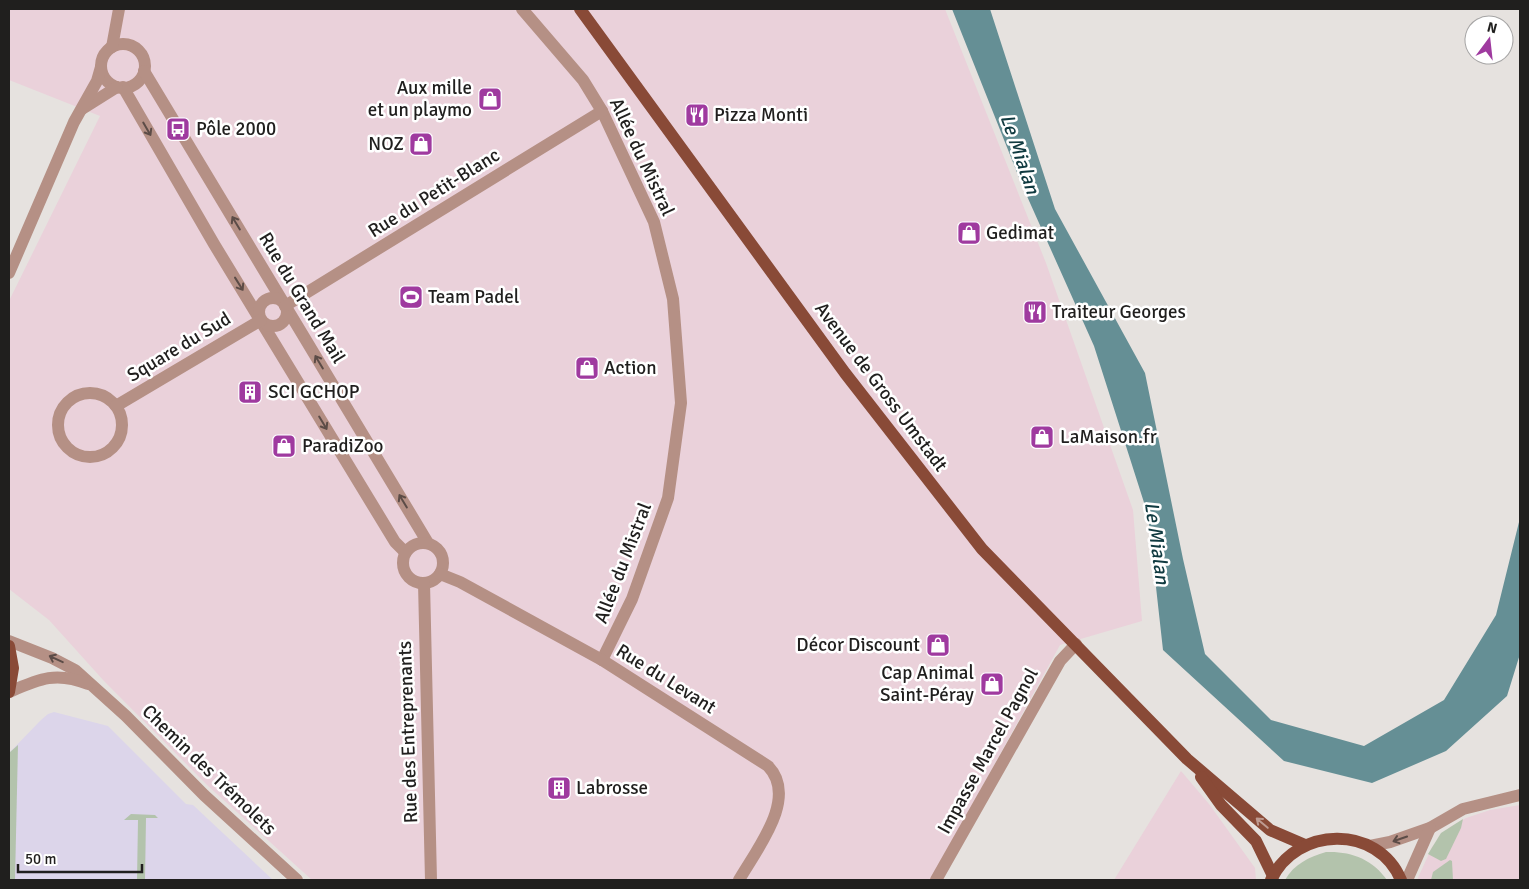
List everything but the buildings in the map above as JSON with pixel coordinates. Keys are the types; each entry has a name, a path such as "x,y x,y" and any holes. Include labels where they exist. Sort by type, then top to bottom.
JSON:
{"main road":[{"name":"Avenue de Gross Umstadt","path":"580,9 880,419 982,549 1187,759 1270,830 1305,845"},
{"path":"9,646 13,668 9,692"},
{"name":"Avenue de Gross Umstadt","path":"1187,759 1221,804 1256,841 1272,878"},
{"path":"1272,878 1286,858 1305,845 1318,840 1338,838 1357,841 1370,846 1391,863 1401,880"}],"street":[{"name":"Allée du Mistral","path":"522,9 584,80 602,111 654,222 673,299 681,403 668,498 632,599 602,660"},
{"path":"82,109 120,87 136,83 144,71 144,57 134,46 119,11"},
{"path":"9,273 74,122 97,81 102,59 112,47 119,11"},
{"path":"112,47 127,44 134,46"},
{"path":"101,67 108,81 120,87 395,542 405,552"},
{"name":"Rue du Grand Mail","path":"144,71 428,543"},
{"name":"Rue du Petit-Blanc","path":"285,306 602,111"},
{"path":"265,300 278,300 285,306 286,315 282,322 273,326 261,320 259,312 265,300"},
{"name":"Square du Sud","path":"116,406 261,320"},
{"name":"Square du Sud","path":"82,394 100,394 108,398 116,406 122,421 122,430 114,446 107,452 89,457 72,451 65,445 60,437 58,419 61,411 73,397 82,394"},
{"path":"428,543 435,546 443,559 440,574 430,582 413,581 403,568 405,552 415,544 428,543"},
{"name":"Rue du Levant","path":"440,574 460,582 602,660 773,771 780,786 776,813 739,880"},
{"name":"Rue des Entreprenants","path":"424,583 431,880"},
{"name":"Chemin des Trémolets","path":"9,641 63,663 75,670 95,687 204,795 297,880"},
{"name":"Impasse Marcel Pagnol","path":"936,880 1060,661 1076,644"},
{"name":"Chemin des Trémolets","path":"9,692 54,676 75,679 95,687"},
{"path":"1370,846 1390,842 1430,828 1464,809 1520,795"},
{"path":"1407,880 1430,828"}],"shaded area":[{"path":"9,9 945,9 1046,263 1133,510 1142,621 1060,645 931,880 312,880 207,785 104,681 49,620 9,589 9,301 100,116 9,80"},
{"path":"54,712 108,726 186,804 193,805 273,880 9,880 9,753 41,720"},
{"path":"1181,771 1209,804 1255,868 1256,880 1114,880"},
{"path":"1520,805 1520,880 1417,880 1432,847 1450,827 1466,818 1490,810"}],"green space":[{"path":"18,745 15,880 9,880 9,753"},
{"path":"131,814 155,815 158,818 146,818 145,880 137,880 138,820 124,820"},
{"path":"1463,819 1461,828 1446,859 1441,861 1428,854 1441,833"},
{"path":"1326,852 1344,853 1360,858 1375,867 1387,880 1285,880 1302,862"},
{"path":"1450,860 1452,861 1453,880 1431,880 1433,872"}],"water":[{"name":"Le Mialan","path":"952,9 990,9 1055,209 1145,373 1183,559 1205,654 1271,720 1364,746 1444,700 1496,615 1520,518 1520,654 1507,696 1446,751 1372,783 1284,761 1163,650 1148,515 1094,346 1022,185"}],"place":[{"name":"Aux mille et un playmo","path":"490,99"},
{"name":"Pizza Monti","path":"697,115"},
{"name":"Pôle 2000","path":"178,129"},
{"name":"NOZ","path":"421,144"},
{"name":"Gedimat","path":"969,233"},
{"name":"Team Padel","path":"411,297"},
{"name":"Traiteur Georges","path":"1035,312"},
{"name":"Action","path":"587,368"},
{"name":"SCI GCHOP","path":"250,392"},
{"name":"LaMaison.fr","path":"1042,437"},
{"name":"ParadiZoo","path":"284,446"},
{"name":"Décor Discount","path":"938,645"},
{"name":"Cap Animal Saint-Péray","path":"992,684"},
{"name":"Labrosse","path":"559,788"}]}
